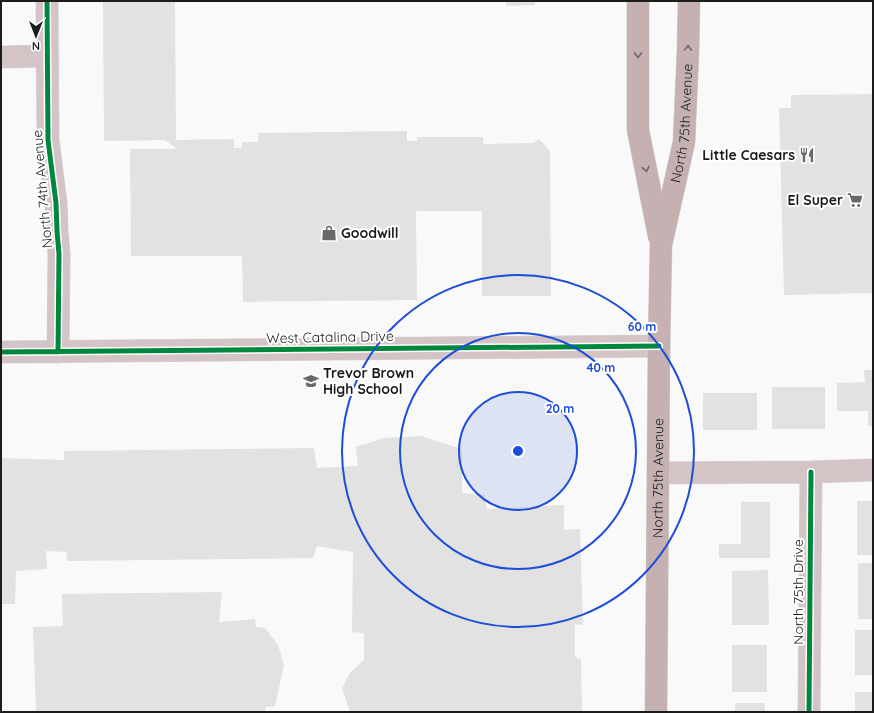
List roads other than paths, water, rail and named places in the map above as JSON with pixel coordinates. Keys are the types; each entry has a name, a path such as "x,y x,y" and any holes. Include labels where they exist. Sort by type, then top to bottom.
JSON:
{"main road":[{"name":"North 75th Avenue","path":"638,1 638,130 661,245"},
{"name":"North 75th Avenue","path":"656,712 661,245 684,142 689,1"}],"street":[{"name":"North 74th Avenue","path":"47,1 48,140 56,203 59,254 58,352"},
{"path":"1,57 47,56"},
{"name":"West Catalina Drive","path":"1,352 659,346"},
{"path":"658,473 873,470"},
{"name":"North 75th Drive","path":"809,712 811,472"}],"place":[{"name":"Little Caesars","path":"807,155"},
{"name":"El Super","path":"855,200"},
{"name":"Goodwill","path":"329,233"},
{"name":"Trevor Brown High School","path":"311,381"}]}
